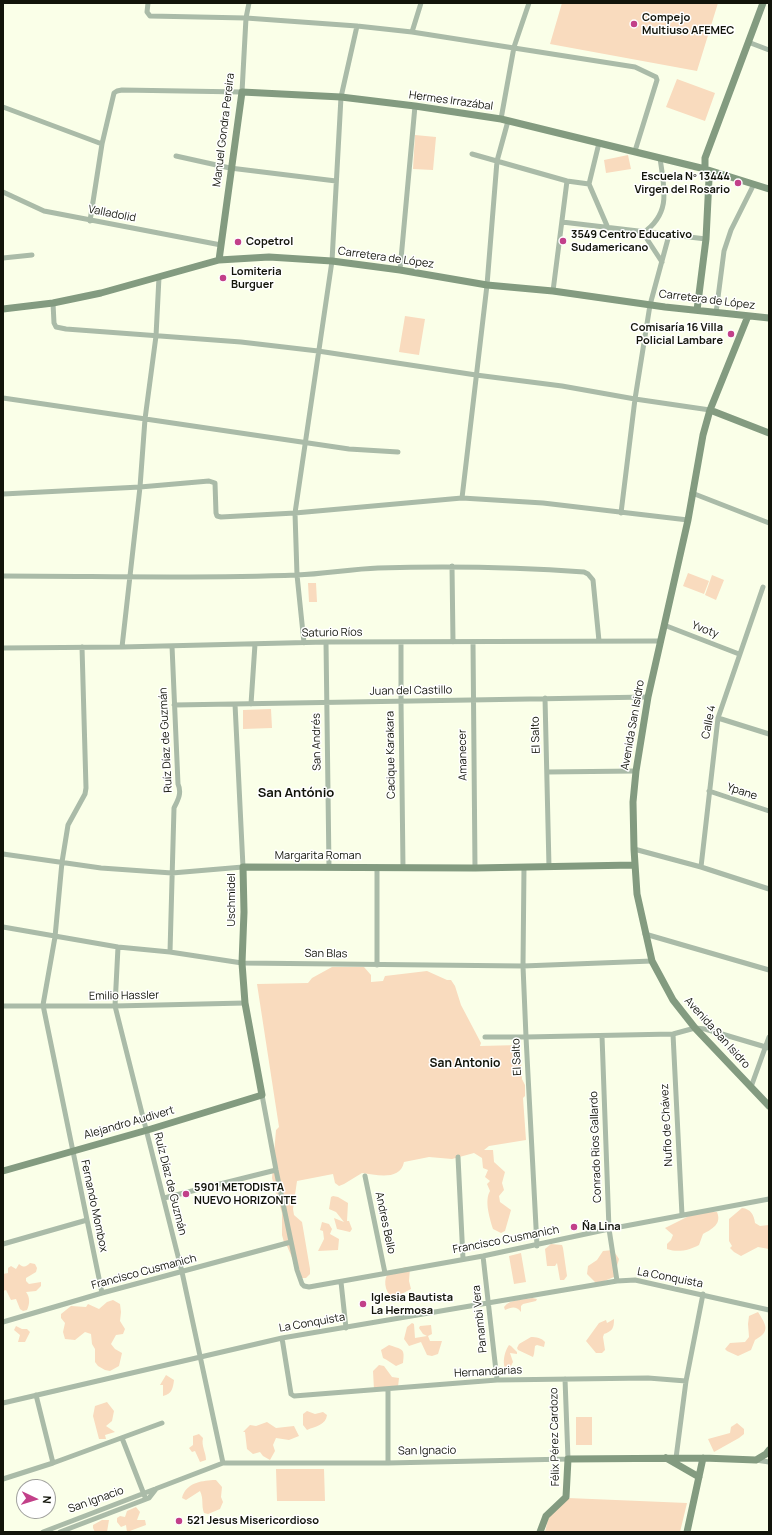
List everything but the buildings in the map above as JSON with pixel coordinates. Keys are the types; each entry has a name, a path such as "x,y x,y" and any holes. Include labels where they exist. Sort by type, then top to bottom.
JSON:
{"street":[{"path":"148,3 148,12 150,16 246,18 357,26 412,32 514,47 635,67 656,77 657,80 635,151"},
{"name":"Manuel Gondra Pereira","path":"219,260 230,168 242,92 248,3"},
{"path":"412,32 421,3"},
{"path":"462,498 488,285 497,161 505,120 514,47 529,3"},
{"path":"697,310 706,239 708,179 705,169 705,158 764,3"},
{"path":"304,643 297,575 295,513 332,261 341,97 357,26"},
{"path":"748,42 769,50"},
{"name":"Hermes Irrazábal","path":"102,144 114,93 122,90 242,92 341,97 415,106 505,120 705,169 769,189"},
{"path":"400,270 415,106"},
{"path":"3,107 102,144 90,221"},
{"path":"599,144 589,184 608,228"},
{"path":"472,154 567,181 589,184"},
{"path":"176,156 230,168 336,181"},
{"path":"643,233 657,220 663,209 664,191 660,158"},
{"path":"553,291 567,181"},
{"path":"716,312 724,251 731,230 754,184"},
{"name":"Valladolid","path":"3,192 44,211 222,245"},
{"path":"562,222 643,233 706,239"},
{"path":"643,233 662,262"},
{"path":"621,513 635,399 650,305 669,235"},
{"path":"3,258 32,255"},
{"name":"Carretera de López","path":"3,309 53,303 101,293 219,260 269,257 332,261 400,270 488,285 553,291 650,305 769,318"},
{"path":"122,647 140,487 145,419 156,336 159,277"},
{"path":"53,303 54,323 56,326 61,328 242,342 318,351 476,375 562,386 710,410 769,433"},
{"name":"Avenida San Isidro","path":"748,316 710,410 692,493 688,520 648,697 636,771 633,802 634,865 636,894 652,961 673,1000 695,1028 769,1106"},
{"path":"3,398 349,450 398,452"},
{"path":"3,494 140,487 213,481 216,487 216,513 219,517 295,513 462,498 543,503 688,520"},
{"path":"692,493 769,523"},
{"path":"3,576 297,575 376,568 452,566 584,572 593,580 599,641"},
{"path":"452,566 454,642"},
{"name":"Calle 4","path":"701,867 718,718 763,587"},
{"name":"Yvoty","path":"664,625 739,654"},
{"name":"Saturio Ríos","path":"3,648 122,647 326,642 661,641"},
{"name":"San Andrés","path":"326,642 329,867"},
{"name":"Cacique Karakara","path":"402,642 401,701 403,867"},
{"name":"Amanecer","path":"473,642 475,868"},
{"path":"251,704 254,644"},
{"name":"Ruíz Díaz de Guzmán","path":"170,952 174,808 180,792 178,784 172,646"},
{"path":"43,1005 55,937 62,862 68,825 85,794 86,788 82,647"},
{"name":"Juan del Castillo","path":"174,705 648,697"},
{"name":"El Salto","path":"545,698 549,867"},
{"name":"Uschmidel","path":"235,704 243,867 244,912 242,963 245,1003 262,1095"},
{"path":"718,718 769,734"},
{"path":"547,772 636,771"},
{"name":"Ypane","path":"709,791 769,811"},
{"path":"634,849 701,867 769,888"},
{"name":"Margarita Roman","path":"3,854 101,868 172,873 243,867 475,868 634,865"},
{"path":"377,965 378,867"},
{"name":"El Salto","path":"524,867 523,966 537,1246"},
{"name":"San Blas","path":"3,927 118,947 170,952 242,963 523,966 652,961"},
{"path":"645,934 769,970"},
{"name":"Ruíz Díaz de Guzmán","path":"118,947 115,1006 182,1272 223,1463"},
{"name":"Emilio Hassler","path":"3,1006 115,1006 245,1003"},
{"name":"Fernando Mombox","path":"43,1005 102,1293"},
{"path":"485,1037 672,1034 695,1028 705,1029 768,1048"},
{"name":"Nuflo de Chávez","path":"672,1034 682,1215"},
{"name":"Conrado Rios Gallardo","path":"602,1036 609,1229 617,1281"},
{"path":"751,1086 768,1048 769,1037"},
{"path":"262,1095 291,1242"},
{"name":"Alejandro Audivert","path":"3,1171 262,1095"},
{"path":"458,1157 463,1259"},
{"path":"164,1198 276,1170"},
{"name":"Andres Bello","path":"365,1176 386,1273"},
{"name":"Francisco Cusmanich","path":"3,1322 102,1293 291,1242 302,1284 309,1287 537,1246 609,1229 769,1199"},
{"path":"3,1244 87,1220"},
{"name":"Panambi Vera","path":"483,1256 497,1380"},
{"name":"La Conquista","path":"3,1403 282,1338 617,1281 635,1280 769,1310"},
{"path":"341,1282 346,1328"},
{"path":"676,1458 686,1381 703,1294"},
{"name":"Hernandarias","path":"282,1338 292,1395 497,1380 648,1378 686,1381"},
{"name":"Félix Pérez Cardozo","path":"540,1532 546,1516 566,1496 568,1459 565,1379"},
{"path":"388,1389 388,1463"},
{"path":"36,1395 53,1463"},
{"path":"3,1479 53,1463 162,1423"},
{"path":"122,1438 145,1497"},
{"path":"756,1460 766,1454 769,1450"},
{"path":"666,1458 699,1477"},
{"path":"687,1532 703,1458 756,1460 769,1462"},
{"name":"San Ignacio","path":"60,1532 145,1497 156,1489 223,1463 388,1463 703,1458"},
{"name":"San Ignacio","path":"43,1532 145,1497"}],"shaded area":[{"name":"Compejo Multiuso AFEMEC","path":"562,3 718,3 697,71 550,44"},
{"path":"677,79 715,93 705,121 666,107"},
{"path":"415,135 436,137 433,170 413,169"},
{"path":"628,155 631,169 606,173 604,160"},
{"path":"405,316 425,319 419,355 399,352"},
{"path":"688,573 709,581 704,594 683,586"},
{"path":"712,575 724,580 716,600 705,595"},
{"path":"308,583 316,583 317,602 309,602"},
{"path":"271,709 272,728 243,729 243,710"},
{"path":"332,967 364,967 371,975 371,982 383,981 385,976 427,971 447,980 451,980 455,986 461,1005 481,1043 480,1046 520,1045 522,1079 525,1085 525,1096 523,1098 526,1140 489,1146 484,1150 493,1150 494,1162 505,1172 502,1183 504,1190 499,1196 500,1202 511,1210 505,1231 501,1233 493,1229 488,1205 488,1195 490,1191 487,1184 490,1181 485,1177 488,1170 483,1168 482,1158 474,1153 452,1159 429,1157 404,1162 402,1168 393,1174 381,1175 362,1173 339,1186 335,1183 333,1174 297,1181 293,1209 294,1215 302,1222 310,1269 310,1274 306,1278 301,1278 287,1246 285,1246 282,1235 282,1213 272,1178 276,1130 279,1127 257,984 308,983 312,978"},
{"path":"331,1197 338,1197 348,1203 347,1221 349,1221 352,1229 350,1232 337,1229 334,1218 344,1222 336,1212 329,1209"},
{"path":"742,1208 752,1213 755,1223 760,1226 769,1225 769,1249 758,1247 741,1256 730,1248 732,1246 729,1241 729,1219"},
{"path":"697,1212 717,1212 717,1223 713,1228 703,1234 699,1245 684,1250 675,1251 667,1249 667,1244 673,1235 665,1228"},
{"path":"322,1222 329,1224 332,1229 330,1234 339,1239 338,1250 318,1251 324,1239 323,1231 320,1230"},
{"path":"551,1244 562,1245 567,1276 564,1280 560,1280 557,1263 555,1266 547,1266 545,1249"},
{"path":"613,1250 619,1259 614,1277 597,1284 587,1274 588,1266 597,1260 603,1251"},
{"path":"521,1253 526,1282 514,1284 509,1256"},
{"path":"30,1263 35,1264 37,1268 36,1272 26,1278 26,1281 29,1284 41,1282 41,1286 36,1291 26,1292 29,1298 29,1303 27,1310 23,1311 20,1309 16,1299 11,1300 6,1290 3,1291 3,1274 8,1273 8,1268 11,1266 16,1269 19,1264 25,1266"},
{"path":"405,1267 410,1268 409,1281 411,1289 394,1298 389,1294 385,1285 387,1275"},
{"path":"532,1298 537,1299 536,1301 523,1304 521,1306 521,1312 514,1308 505,1310 504,1307 509,1302"},
{"path":"113,1300 120,1304 120,1321 125,1329 123,1334 116,1335 111,1344 115,1349 122,1353 119,1366 110,1371 98,1366 95,1362 95,1349 92,1344 91,1334 85,1332 75,1340 65,1339 63,1332 65,1323 61,1318 61,1314 71,1306 86,1307 88,1304 99,1309 107,1302"},
{"path":"758,1312 766,1328 763,1334 755,1340 751,1350 738,1356 727,1351 725,1349 730,1343 745,1342 749,1337 749,1316"},
{"path":"614,1319 612,1329 604,1334 603,1337 605,1350 602,1353 596,1353 586,1341 599,1323 606,1320 607,1323"},
{"path":"412,1323 414,1324 415,1338 427,1336 423,1334 419,1328 420,1326 431,1325 432,1334 428,1336 430,1341 442,1341 438,1354 432,1356 427,1355 421,1342 409,1346 404,1339 407,1327"},
{"path":"16,1326 22,1329 27,1329 30,1332 25,1342 18,1342 20,1335 14,1330"},
{"path":"531,1337 539,1338 545,1342 544,1347 537,1345 535,1346 533,1357 518,1350 517,1348 519,1344"},
{"path":"389,1345 402,1350 404,1355 403,1363 396,1366 383,1358 381,1350"},
{"path":"509,1345 517,1352 517,1354 510,1353 513,1362 508,1372 504,1367 504,1359"},
{"path":"379,1365 384,1366 392,1377 399,1378 398,1387 374,1390 373,1371"},
{"path":"166,1375 174,1380 174,1383 170,1392 163,1396 163,1385 160,1385"},
{"path":"107,1402 114,1411 112,1421 106,1426 115,1432 105,1435 106,1439 99,1439 93,1416 95,1406"},
{"path":"307,1411 315,1414 323,1412 327,1415 325,1421 320,1425 307,1430 303,1425 303,1414"},
{"path":"576,1417 592,1417 592,1445 576,1445"},
{"path":"267,1422 276,1428 294,1426 299,1436 289,1440 276,1438 273,1445 275,1451 270,1460 263,1456 260,1452 253,1454 247,1449 245,1432 243,1432 250,1425 256,1426"},
{"path":"737,1423 744,1429 744,1434 714,1452 708,1439 730,1433 731,1427"},
{"path":"199,1434 203,1438 206,1460 200,1462 195,1451 192,1452 189,1448 193,1445 193,1436"},
{"path":"276,1469 324,1469 325,1501 277,1501"},
{"path":"216,1480 222,1487 221,1497 223,1502 220,1509 208,1514 204,1513 200,1491 186,1500 182,1498 190,1486 203,1481"},
{"path":"568,1498 687,1503 680,1532 545,1532 550,1511"},
{"path":"136,1507 140,1512 137,1520 145,1520 146,1525 127,1532 126,1525 121,1527 117,1522 117,1518 120,1516 125,1517 127,1511"},
{"path":"102,1520 109,1520 107,1532 95,1532 93,1525"}],"place":[{"name":"Compejo Multiuso AFEMEC","path":"634,24"},
{"name":"Escuela Nº 13444 Virgen del Rosario","path":"738,183"},
{"name":"3549 Centro Educativo Sudamericano","path":"563,241"},
{"name":"Copetrol","path":"238,242"},
{"name":"Lomiteria Burguer","path":"223,278"},
{"name":"Comisaría 16 Villa Policial Lambare","path":"731,334"},
{"name":"5901 METODISTA NUEVO HORIZONTE","path":"186,1194"},
{"name":"Ña Lina","path":"574,1227"},
{"name":"Iglesia Bautista La Hermosa","path":"363,1304"},
{"name":"521 Jesus Misericordioso","path":"179,1521"}],"district":[{"name":"San António","path":"296,793"},
{"name":"San Antonio","path":"465,1064"}]}
